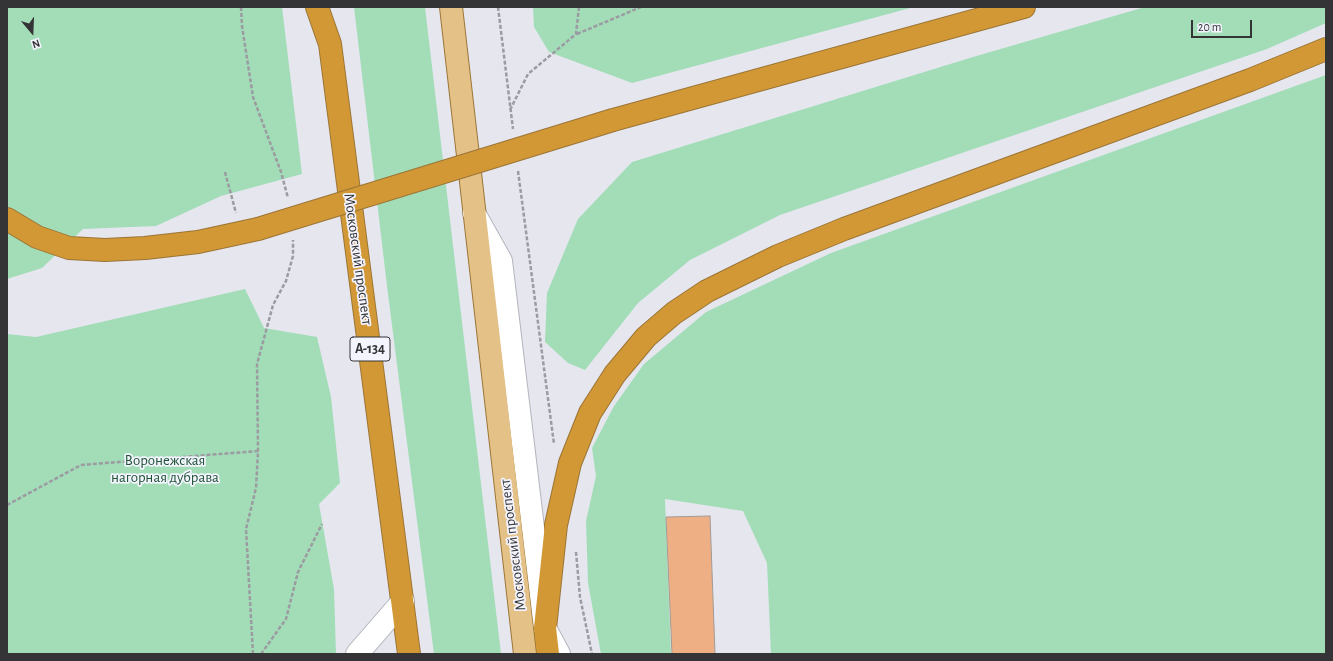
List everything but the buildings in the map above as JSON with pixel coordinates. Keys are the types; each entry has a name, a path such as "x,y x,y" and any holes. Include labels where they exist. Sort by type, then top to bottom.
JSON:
{"highway":[{"path":"316,7 330,44"},
{"path":"7,219 37,237 69,248 105,250 145,248 198,242 258,229 613,120 1024,7"},
{"name":"Московский проспект","path":"330,44 409,654"},
{"path":"548,654 546,628 556,525 570,463 590,413 615,374 646,337 674,313 707,291 757,266 844,229 1250,80 1326,49"}],"main road":[{"name":"Московский проспект","path":"326,7 330,44"},
{"name":"Московский проспект","path":"452,7 474,213 525,654"}],"street":[{"path":"474,213 500,261 546,628 559,654"},
{"path":"357,654 403,601"}],"path":[{"path":"241,7 242,26 253,96 281,172 289,202"},
{"path":"498,7 513,134"},
{"path":"576,34 579,7"},
{"path":"510,110 528,74 576,34 641,7"},
{"path":"518,165 555,448"},
{"path":"225,172 238,217"},
{"path":"253,654 246,529 256,488 258,451 257,364 273,305 286,281 293,256 293,235"},
{"path":"7,506 81,465 258,451"},
{"path":"261,654 286,618 298,572 322,524"},
{"path":"575,546 580,597 592,654"}],"green space":[{"path":"7,7 282,7 302,174 221,196 156,226 83,229 42,268 7,279"},
{"path":"354,7 425,7 501,654 434,654 387,286"},
{"path":"533,7 914,7 632,83 549,52 534,27"},
{"path":"1145,7 1326,7 1326,23 1267,49 780,215 690,260 638,303 585,370 568,363 545,342 547,293 578,219 632,162 973,57"},
{"path":"1326,75 1326,654 771,654 767,563 743,511 665,499 671,654 601,654 588,583 586,521 596,476 592,448 614,406 644,364 706,312 831,253"},
{"name":"Воронежская нагорная дубрава","path":"245,289 264,328 317,337 331,397 340,483 319,504 334,589 336,654 7,654 7,334 36,337"}]}
